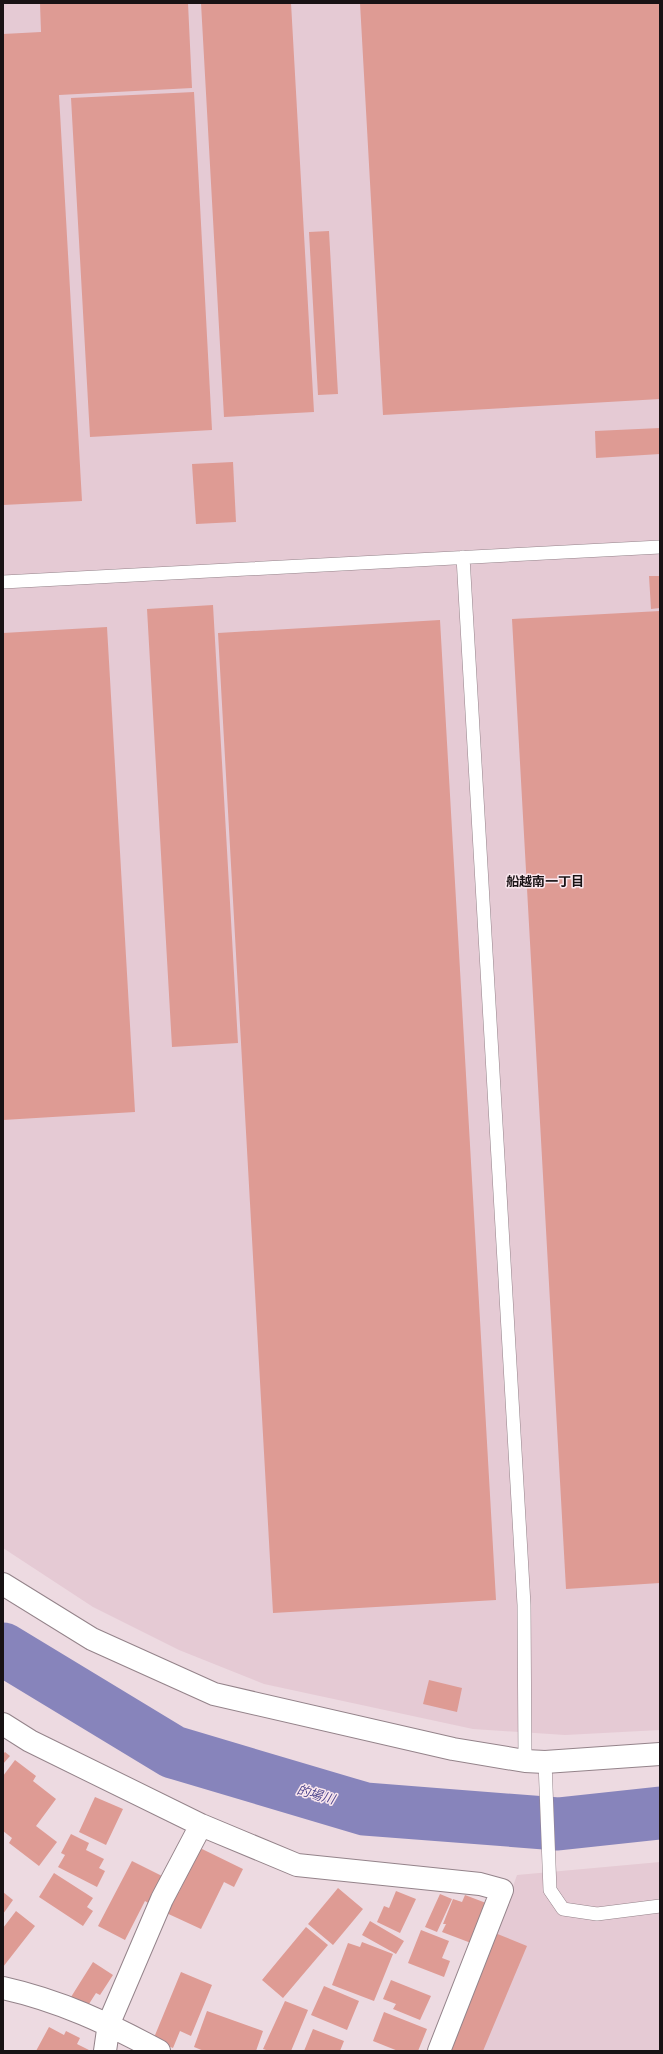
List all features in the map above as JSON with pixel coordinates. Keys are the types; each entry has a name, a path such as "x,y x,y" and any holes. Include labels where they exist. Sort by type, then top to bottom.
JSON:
{"street":[{"path":"3,1584 92,1639 214,1694 453,1749 535,1762 660,1754"},
{"path":"3,1724 30,1741 201,1825 297,1866 480,1884 502,1890 439,2051"},
{"path":"105,2051 108,2024 162,1899 201,1825"},
{"path":"3,1988 39,1996 108,2024 159,2051"}],"lane":[{"path":"3,582 660,547"},
{"path":"462,557 524,1605 535,1762 546,1789 550,1890 563,1909 597,1914 660,1906"}],"shaded area":[{"path":"3,3 660,3 660,1730 565,1735 473,1729 264,1684 179,1650 93,1607 3,1548"},
{"path":"660,1862 660,2051 454,2051 517,1875"}],"building":[{"path":"40,3 188,3 192,88 59,95 82,501 3,505 3,34 41,32"},
{"path":"201,3 291,3 314,412 224,417"},
{"path":"360,3 660,3 660,399 383,415"},
{"path":"194,92 212,430 90,437 71,98"},
{"path":"329,231 338,394 318,395 309,232"},
{"path":"660,428 660,454 596,458 595,431"},
{"path":"233,462 236,522 196,524 192,464"},
{"path":"649,576 660,576 660,608 651,609"},
{"path":"213,605 238,1043 172,1047 147,609"},
{"path":"660,611 660,1583 566,1589 512,619"},
{"path":"440,620 496,1600 273,1613 218,633"},
{"path":"107,627 135,1112 3,1120 3,633"},
{"path":"429,1680 462,1688 457,1712 423,1704"},
{"path":"5,1752 10,1756 3,1764 3,1754"},
{"path":"15,1760 36,1776 33,1781 56,1799 36,1826 57,1842 39,1866 9,1843 12,1838 3,1831 3,1776"},
{"path":"95,1797 123,1809 106,1845 79,1832"},
{"path":"71,1834 89,1843 86,1850 104,1859 99,1868 105,1871 97,1887 58,1867 65,1855 61,1853"},
{"path":"200,1848 243,1869 234,1887 224,1882 201,1929 162,1911 172,1889 179,1892"},
{"path":"132,1861 164,1877 150,1904 145,1901 125,1940 98,1926"},
{"path":"54,1873 93,1898 87,1907 93,1911 83,1926 39,1897"},
{"path":"338,1888 363,1909 333,1945 308,1924"},
{"path":"396,1891 416,1899 400,1933 377,1922 384,1906 389,1908"},
{"path":"3,1892 13,1900 3,1914"},
{"path":"440,1894 452,1899 437,1932 425,1927"},
{"path":"465,1895 486,1903 471,1943 442,1932 446,1924 443,1924 453,1899 462,1902"},
{"path":"16,1911 35,1926 3,1967 3,1928"},
{"path":"370,1921 404,1941 396,1954 362,1935"},
{"path":"306,1927 328,1945 283,1998 262,1980"},
{"path":"421,1930 449,1941 442,1958 450,1961 444,1977 408,1963"},
{"path":"495,1933 527,1946 483,2051 444,2051"},
{"path":"362,1942 393,1954 374,2001 332,1985 348,1943 360,1947"},
{"path":"93,1962 113,1975 100,1995 96,1993 87,2007 71,1997"},
{"path":"181,1972 212,1985 191,2036 180,2031 173,2048 153,2040"},
{"path":"391,1980 431,1996 420,2020 393,2009 396,2004 383,1999"},
{"path":"324,1986 359,2001 347,2030 311,2015"},
{"path":"285,2001 308,2010 291,2051 269,2051 263,2049"},
{"path":"207,2011 263,2031 256,2051 204,2051 194,2047"},
{"path":"384,2012 427,2029 418,2051 398,2051 373,2041"},
{"path":"49,2027 64,2035 66,2031 80,2038 77,2044 91,2051 36,2051"},
{"path":"313,2029 344,2041 340,2051 304,2051"}],"waterway":[{"name":"的場川","path":"3,1649 173,1752 365,1809 558,1824 660,1813"}],"district":[{"name":"船越南一丁目","path":"545,881"}]}
